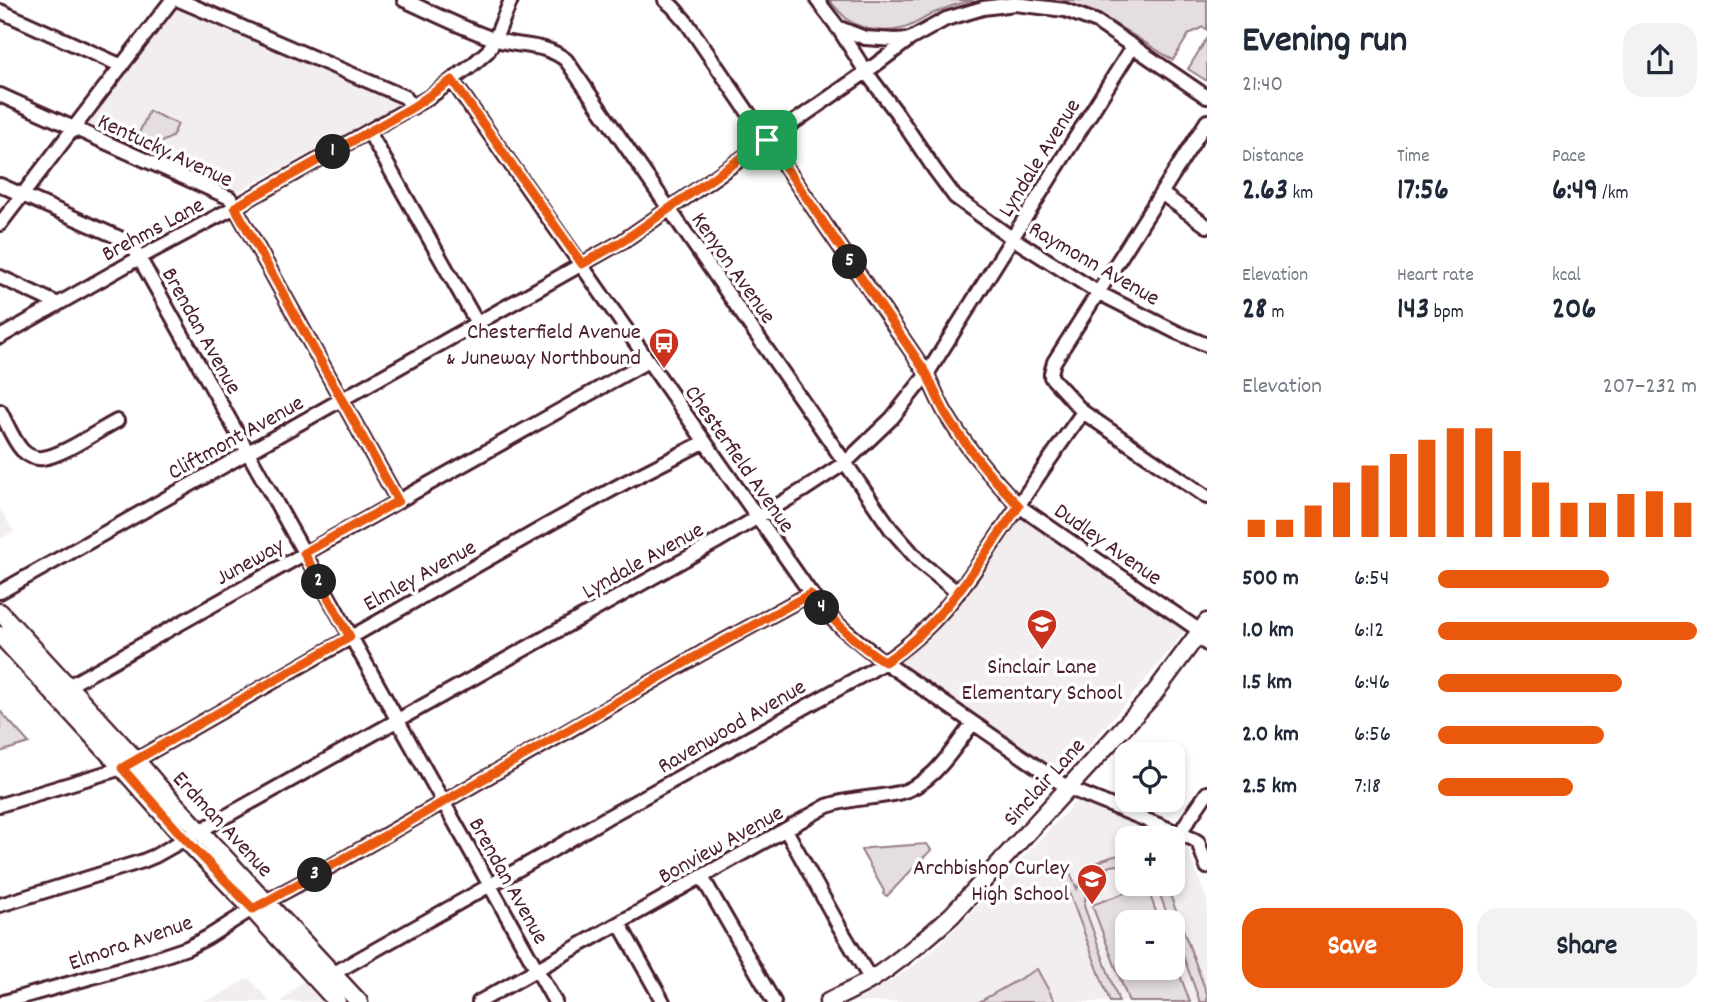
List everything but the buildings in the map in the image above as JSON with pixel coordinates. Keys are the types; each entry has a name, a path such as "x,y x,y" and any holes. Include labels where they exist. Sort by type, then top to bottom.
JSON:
{"main road":[{"name":"Erdman Avenue","path":"3,626 129,764 185,839 259,905"},
{"name":"Sinclair Lane","path":"828,1002 871,980 916,947 952,915 1153,695 1205,632"},
{"name":"Erdman Avenue","path":"129,764 160,788 200,831 259,905 325,978 359,1002"},
{"name":"Erdman Avenue","path":"325,978 337,1002"}],"street":[{"path":"0,224 172,0"},
{"path":"180,0 405,97 413,107"},
{"name":"Kenyon Avenue","path":"404,0 495,39 542,48 566,60 898,538 920,562 958,593"},
{"name":"Brehms Lane","path":"0,337 413,107 484,55 495,39 511,0"},
{"name":"Dudley Avenue","path":"665,0 680,14 767,140 927,374 947,415 1001,488 1019,506 1205,632"},
{"name":"Raymonn Avenue","path":"817,0 955,197 1012,238 1099,293 1207,345"},
{"name":"Cliftmont Avenue","path":"0,592 623,241 910,39 959,14 1015,4 1065,10 1097,22 1207,97"},
{"path":"0,11 122,66"},
{"path":"837,26 854,35 871,39 910,39"},
{"name":"Lyndale Avenue","path":"0,905 143,861 757,518 846,462 884,427 927,374 1133,46"},
{"name":"Chesterfield Avenue","path":"452,80 821,608 885,662 1068,788 1161,826"},
{"name":"Kentucky Avenue","path":"0,95 230,198 398,501"},
{"path":"1207,121 1054,362 1051,373 1054,382 1083,412 1207,497"},
{"path":"369,132 477,323"},
{"name":"Brendan Avenue","path":"0,185 131,243 555,1002"},
{"path":"1161,193 1207,226"},
{"path":"0,277 58,304"},
{"name":"Juneway","path":"61,690 648,361"},
{"path":"0,411 18,445 28,455 37,458 57,454 117,421"},
{"name":"Ravenwood Avenue","path":"325,978 904,649 958,593 1083,412"},
{"name":"Elmley Avenue","path":"0,805 129,764 582,506 705,442"},
{"name":"Elmora Avenue","path":"4,1002 170,954 208,937 259,905 810,594"},
{"name":"Bonview Avenue","path":"479,1002 827,806 842,801 899,793 919,785 938,767 973,723"},
{"path":"1185,826 1207,793"},
{"path":"786,830 871,980"},
{"path":"1185,836 1198,842 1207,867"},
{"path":"702,877 774,1002"},
{"path":"619,923 663,1002"}],"shaded area":[{"path":"829,0 974,0 932,14 907,27 884,31 855,24 845,18"},
{"path":"1058,0 1207,0 1207,30 1203,27 1189,34 1173,60 1099,14"},
{"path":"175,8 396,103 396,107 232,195 87,126"},
{"path":"1207,38 1207,81 1188,69"},
{"path":"149,111 178,124 172,137 149,148 135,142"},
{"path":"0,508 14,532 0,539"},
{"name":"Sinclair Lane Elementary School","path":"1021,517 1185,631 1061,777 898,664 930,638 967,597"},
{"path":"0,711 29,743 0,752"},
{"name":"Archbishop Curley High School","path":"1078,799 1142,826 1115,826 1115,896 1185,896 1186,845 1207,900 1207,1002 855,1002 915,965 935,948"},
{"path":"927,844 931,850 887,896 883,894 884,891 861,850"},
{"path":"1115,856 1115,865 1097,873 1088,884 1084,906 1119,1002 1110,1002 1063,876 1070,873 1077,889 1083,876 1105,859"},
{"path":"1116,896 1150,896 1155,910 1115,910 1115,965 1092,905"},
{"path":"1160,896 1170,896 1176,910 1166,910"},
{"path":"1185,935 1207,994 1207,1002 1200,1002 1185,961"},
{"path":"1037,969 1055,1002 979,1002"},
{"path":"249,978 270,1002 199,1002 214,998"},
{"path":"1121,980 1182,980 1190,1002 1129,1002"},
{"path":"303,981 323,1002 281,1002"}],"place":[{"name":"Chesterfield Avenue & Juneway Northbound","path":"664,370"},
{"name":"Sinclair Lane Elementary School","path":"1042,651"},
{"name":"Archbishop Curley High School","path":"1092,906"}],"route":[{"path":"452,80 582,264 623,241 767,140 927,374 938,400 960,434 978,460 1019,506 951,603 904,649 885,662 842,628 810,594 253,909 185,839 122,768 350,637 304,553 398,501 235,207 413,107 452,80"}]}
